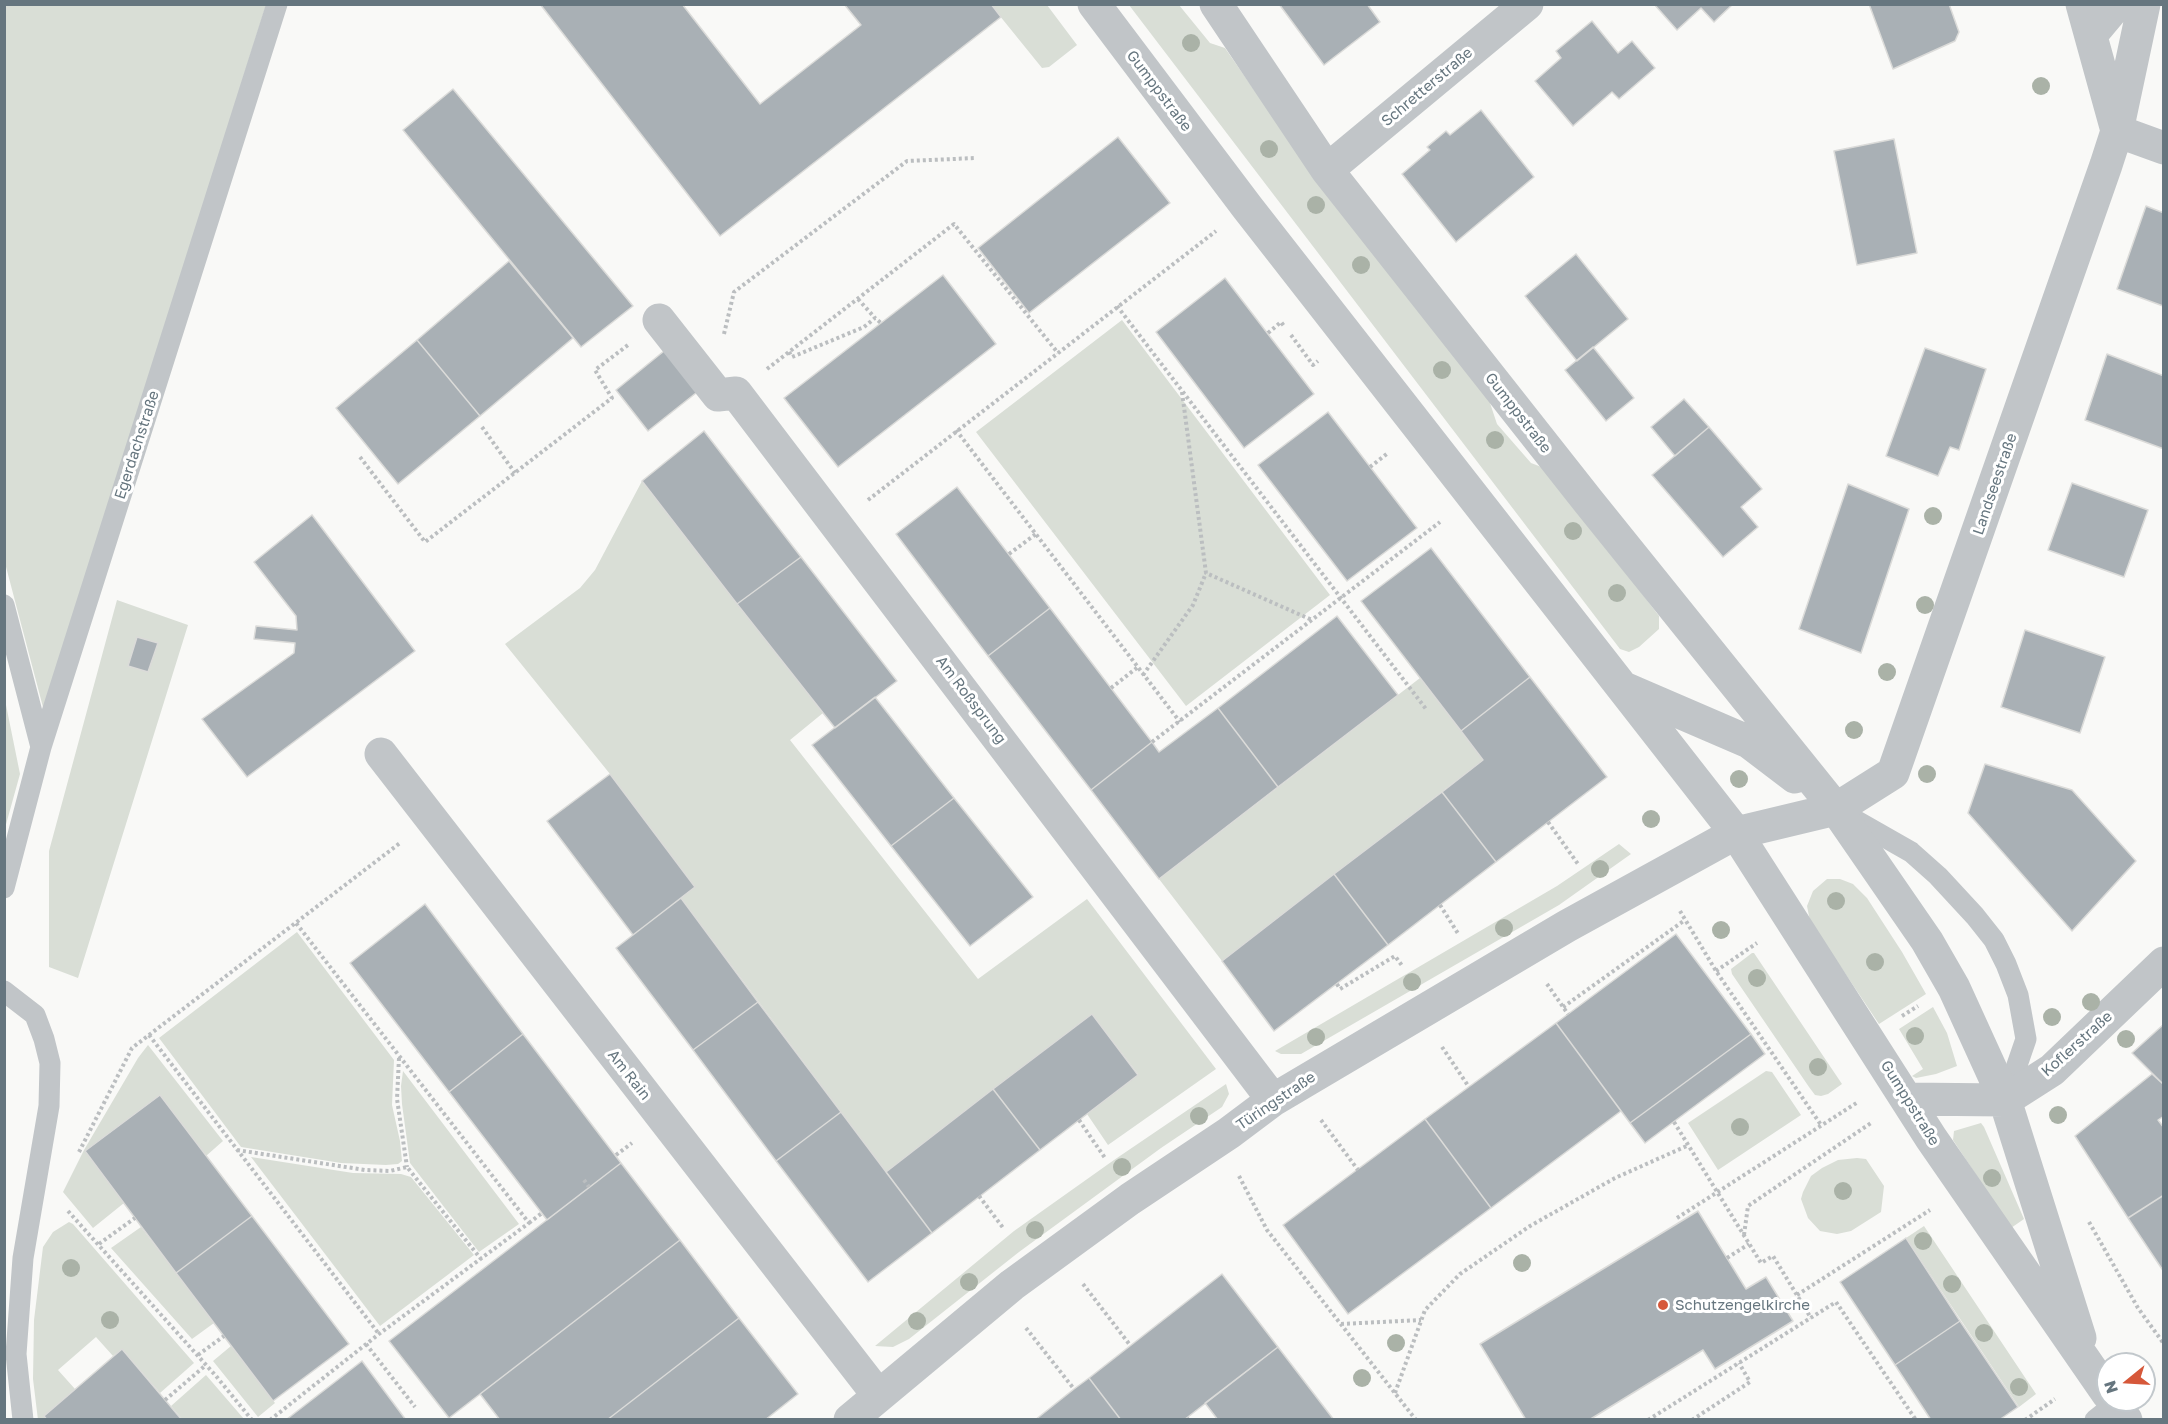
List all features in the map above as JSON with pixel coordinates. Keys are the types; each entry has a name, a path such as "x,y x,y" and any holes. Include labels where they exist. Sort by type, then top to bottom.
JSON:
{"street":[{"name":"Gumppstraße","path":"1094,4 1247,207 1736,833 1931,1138 2096,1383"},
{"name":"Gumppstraße","path":"1216,4 1327,170 1595,510 1836,809 1933,951 1954,988 2005,1100 2096,1366"},
{"name":"Schretterstraße","path":"1327,170 1527,4"},
{"path":"2117,4 2087,20 2117,131 2163,148"},
{"name":"Landseestraße","path":"1836,809 1893,773 2117,131 2144,4"},
{"path":"659,320 718,395 735,393"},
{"name":"Am Roßsprung","path":"735,393 837,524 1273,1100"},
{"name":"Gumppstraße","path":"1623,688 1749,742 1836,809"},
{"name":"Am Rain","path":"381,754 878,1395"},
{"path":"1736,833 1836,809"},
{"name":"Türingstraße","path":"850,1419 1012,1285 1130,1199 1273,1100 1567,926 1736,833"},
{"name":"Koflerstraße","path":"2005,1100 2052,1070 2163,963"},
{"path":"1907,1099 2005,1100"}],"lane":[{"name":"Egerdachstraße","path":"4,888 41,747 277,4"},
{"path":"4,605 41,747"},
{"path":"1836,809 1911,852 1938,876 1994,940 2018,996 2026,1039 2005,1100"},
{"path":"4,991 35,1015 50,1063 49,1106 23,1258 16,1354 23,1419"}],"path":[{"path":"692,363 723,336 734,292 907,161 976,158"},
{"path":"837,524 1247,207"},
{"path":"735,393 954,224 1058,353"},
{"path":"858,299 881,323"},
{"path":"1117,306 1426,709"},
{"path":"789,352 792,357 864,327 875,318"},
{"path":"360,457 425,542 612,398 595,370 659,320"},
{"path":"1268,333 1281,322 1313,365 1326,355"},
{"path":"1143,675 1193,605 1206,573 1182,391"},
{"path":"482,426 515,473"},
{"path":"956,430 1180,722"},
{"path":"1370,467 1395,447"},
{"path":"1152,742 1447,516"},
{"path":"1009,554 1036,534"},
{"path":"1206,573 1312,620"},
{"path":"1111,688 1138,667"},
{"path":"78,1153 132,1048 432,819"},
{"path":"1548,822 1578,864"},
{"path":"1440,905 1459,935"},
{"path":"1679,908 1716,971 1821,1125"},
{"path":"1563,1007 1685,920"},
{"path":"296,923 529,1223"},
{"path":"1716,971 1751,948"},
{"path":"1337,984 1340,989 1395,956 1403,968"},
{"path":"1541,976 1568,1014"},
{"path":"149,1035 379,1334"},
{"path":"1758,1045 1763,1041"},
{"path":"1441,1045 1469,1088"},
{"path":"400,1057 397,1099 407,1167 481,1259"},
{"path":"1744,1235 1749,1206 1907,1099"},
{"path":"1677,1218 1856,1104"},
{"path":"1320,1118 1358,1170"},
{"path":"1079,1120 1106,1158"},
{"path":"1674,1122 1761,1263 1773,1256 1811,1318"},
{"path":"1395,1393 1425,1310 1460,1274 1530,1226 1615,1178 1689,1145"},
{"path":"237,1150 365,1170 390,1171 407,1167"},
{"path":"1237,1171 1268,1230 1416,1419"},
{"path":"584,1180 589,1187"},
{"path":"979,1196 1004,1229"},
{"path":"31,1206 46,1204 57,1199 198,1355 252,1419"},
{"path":"1797,1295 1930,1209"},
{"path":"270,1419 379,1334 542,1213"},
{"path":"2085,1215 2139,1308 2163,1344"},
{"path":"99,1244 135,1218"},
{"path":"1727,1258 1749,1244"},
{"path":"1082,1282 1130,1345"},
{"path":"1648,1419 1836,1302 1916,1419"},
{"path":"1341,1324 1421,1320"},
{"path":"1025,1327 1074,1389"},
{"path":"198,1355 224,1336"},
{"path":"366,1344 415,1407"},
{"path":"1692,1419 1750,1382 1738,1363"},
{"path":"165,1400 206,1365"},
{"path":"2025,1419 2055,1399"}],"shaded area":[{"path":"4,5 266,5 44,711 5,563"},
{"path":"991,5 1047,5 1077,45 1049,67 1042,68"},
{"path":"1129,5 1179,5 1210,43 1225,48 1264,104 1488,397 1497,424 1531,463 1544,468 1565,492 1659,616 1659,629 1639,647 1629,652 1620,649"},
{"path":"1122,320 1330,595 1186,706 976,432"},
{"path":"642,481 823,713 790,740 978,979 1087,899 1216,1069 1108,1145 1087,1114 1138,1074 1092,1014 886,1172 681,898 695,887 610,774 505,644 580,588 595,570"},
{"path":"117,600 188,625 78,978 49,967 49,851"},
{"path":"1420,678 1483,760 1222,961 1159,879"},
{"path":"5,700 20,774 4,828"},
{"path":"1619,844 1631,854 1559,905 1301,1054 1281,1054 1275,1051 1557,886"},
{"path":"1827,879 1840,879 1853,884 1867,898 1926,994 1879,1024 1810,921 1807,906 1813,891"},
{"path":"297,932 394,1060 392,1105 402,1161 398,1164 341,1163 241,1147 159,1038"},
{"path":"1752,953 1842,1084 1828,1094 1815,1095 1732,974 1731,969"},
{"path":"1933,1007 1947,1033 1957,1066 1916,1078 1912,1076 1923,1069 1899,1029"},
{"path":"148,1045 223,1141 206,1156 160,1095 85,1151 124,1203 93,1228 63,1192 84,1150"},
{"path":"403,1071 519,1224 479,1252 410,1163 402,1104"},
{"path":"1766,1071 1772,1072 1801,1115 1718,1170 1688,1123"},
{"path":"1226,1084 1229,1094 1222,1107 1161,1148 1019,1252 909,1339 893,1347 875,1346 1014,1231"},
{"path":"1981,1123 2024,1219 2011,1228 1953,1140 1954,1131"},
{"path":"251,1157 353,1173 401,1174 411,1177 474,1255 380,1326"},
{"path":"1866,1159 1884,1186 1881,1212 1851,1231 1837,1234 1820,1231 1808,1218 1801,1199 1811,1176 1838,1160"},
{"path":"69,1222 194,1363 160,1393 122,1349 113,1356 96,1337 58,1370 75,1389 44,1416 47,1419 38,1420 33,1379 34,1320 43,1247 53,1232"},
{"path":"1924,1226 2036,1394 2019,1407 1906,1238"},
{"path":"141,1227 214,1323 192,1339 111,1248"},
{"path":"231,1346 275,1403 258,1417 213,1361"},
{"path":"206,1375 244,1419 182,1419 171,1406"}],"building":[{"path":"540,4 682,4 760,104 861,25 844,4 991,4 1001,17 720,236"},
{"path":"1279,4 1367,4 1380,22 1324,65"},
{"path":"1654,4 1733,4 1714,22 1701,8 1677,30"},
{"path":"1869,4 1949,4 1959,32 1955,41 1893,69"},
{"path":"1592,21 1618,53 1632,41 1655,68 1619,99 1612,92 1573,126 1535,81 1561,58 1556,51"},
{"path":"453,89 633,306 581,347 403,130"},
{"path":"1481,110 1534,177 1456,242 1402,174 1430,150 1427,147 1446,131 1450,135"},
{"path":"1118,137 1170,203 1029,313 978,248"},
{"path":"1894,139 1917,253 1857,265 1834,151"},
{"path":"2146,206 2164,213 2163,306 2117,289"},
{"path":"1576,254 1628,319 1577,361 1525,296"},
{"path":"509,261 573,338 480,416 417,340"},
{"path":"943,275 996,344 838,467 784,398"},
{"path":"1225,278 1314,394 1244,448 1156,332"},
{"path":"417,340 480,416 398,484 336,408"},
{"path":"669,347 701,389 648,431 616,390"},
{"path":"1593,347 1634,398 1606,421 1565,370"},
{"path":"1925,348 1986,369 1959,450 1950,447 1938,476 1886,456"},
{"path":"2107,354 2164,376 2164,449 2085,420"},
{"path":"1684,399 1709,427 1675,456 1651,427"},
{"path":"1328,412 1417,528 1347,581 1258,465"},
{"path":"1709,427 1762,489 1741,507 1758,527 1723,557 1652,475"},
{"path":"704,431 801,557 737,604 642,481"},
{"path":"2072,483 2148,510 2124,577 2048,550"},
{"path":"1848,484 1909,509 1861,653 1799,629"},
{"path":"957,487 1050,608 988,656 896,534"},
{"path":"312,515 415,651 247,777 202,719 294,653 295,643 254,639 256,626 297,630 296,616 254,562"},
{"path":"1431,548 1530,677 1461,731 1361,601"},
{"path":"801,557 897,681 835,728 737,604"},
{"path":"1050,608 1152,742 1091,790 988,656"},
{"path":"1337,616 1398,695 1278,787 1218,708"},
{"path":"2025,630 2105,657 2080,733 2001,707"},
{"path":"137,637 158,643 148,672 128,666"},
{"path":"1530,677 1607,777 1496,862 1442,792 1483,760 1461,731"},
{"path":"875,697 954,798 891,846 812,745"},
{"path":"1218,708 1278,787 1159,879 1091,790 1152,742 1159,752"},
{"path":"1985,764 2072,790 2136,861 2072,931 1968,813"},
{"path":"610,774 695,887 633,935 547,821"},
{"path":"1442,792 1496,862 1388,945 1334,874"},
{"path":"954,798 1033,897 970,946 891,846"},
{"path":"1334,874 1388,945 1274,1031 1222,961"},
{"path":"681,898 758,1002 693,1050 616,948"},
{"path":"425,904 523,1034 449,1092 350,963"},
{"path":"1676,934 1751,1034 1630,1123 1556,1023"},
{"path":"758,1002 841,1112 776,1161 693,1050"},
{"path":"1092,1014 1138,1075 1040,1150 993,1089"},
{"path":"1556,1023 1621,1111 1491,1208 1425,1119"},
{"path":"2164,1024 2164,1085 2132,1053"},
{"path":"523,1034 621,1163 547,1220 449,1092"},
{"path":"1751,1034 1765,1054 1645,1143 1630,1123"},
{"path":"2152,1074 2164,1085 2164,1116 2158,1120 2164,1128 2164,1195 2128,1218 2075,1136"},
{"path":"993,1089 1040,1150 932,1233 886,1172"},
{"path":"160,1095 252,1216 176,1273 85,1151"},
{"path":"841,1112 932,1233 868,1282 776,1161"},
{"path":"1425,1119 1491,1208 1348,1314 1283,1225"},
{"path":"621,1163 680,1240 449,1418 389,1341"},
{"path":"2164,1195 2164,1272 2128,1218"},
{"name":"Schutzengelkirche","path":"1698,1211 1746,1289 1766,1277 1793,1321 1715,1369 1703,1350 1589,1420 1526,1420 1480,1344"},
{"path":"252,1216 349,1344 273,1401 176,1273"},
{"path":"1906,1238 1960,1321 1895,1365 1840,1282"},
{"path":"680,1240 739,1318 607,1420 500,1420 480,1394"},
{"path":"1222,1274 1278,1347 1184,1420 1121,1420 1089,1378"},
{"path":"739,1318 798,1394 765,1420 607,1420"},
{"path":"1960,1321 2018,1407 1999,1420 1931,1420 1895,1365"},
{"path":"1278,1347 1334,1420 1218,1420 1205,1403"},
{"path":"122,1349 182,1420 47,1420 44,1416"},
{"path":"362,1361 406,1420 287,1420 287,1419"},
{"path":"1089,1378 1121,1420 1035,1420 1074,1389"}],"place":[{"name":"Schutzengelkirche","path":"1663,1305"}]}
